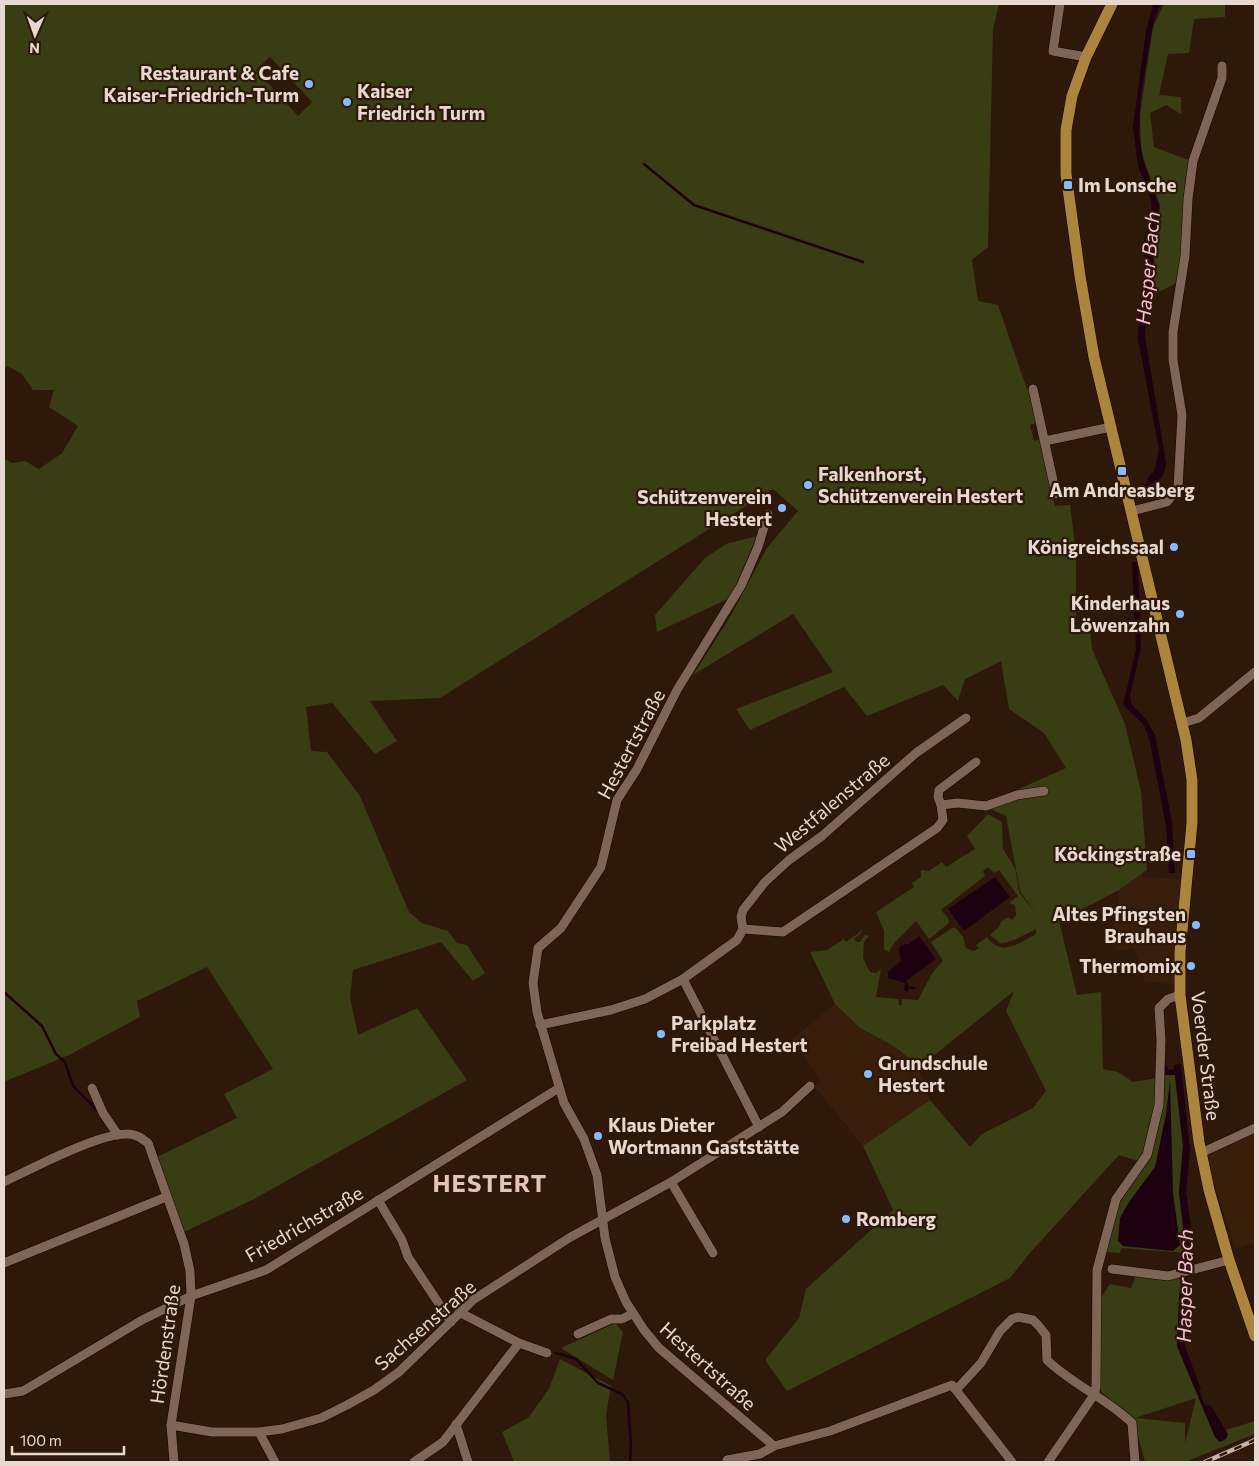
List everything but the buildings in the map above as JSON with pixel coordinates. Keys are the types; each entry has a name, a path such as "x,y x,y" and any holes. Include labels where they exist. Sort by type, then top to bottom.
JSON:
{"main road":[{"path":"1112,4 1086,57 1072,96 1066,130 1065,157 1086,312 1132,511"},
{"name":"Voerder Straße","path":"1132,511 1184,723 1193,802 1191,854 1180,952 1180,995 1201,1153 1209,1190 1229,1260 1255,1336"}],"street":[{"path":"1060,4 1053,52 1086,57"},
{"path":"1132,511 1167,502 1178,488 1182,415 1173,360 1173,332 1185,256 1188,199 1193,161 1222,78 1222,66"},
{"path":"1033,389 1056,494"},
{"path":"1045,441 1112,427"},
{"name":"Hestertstraße","path":"768,514 758,547 741,586 678,690 637,768 617,800 601,867 561,928 538,948 533,983 540,1025 559,1088 598,1175 602,1220 615,1277 632,1314 659,1348 774,1446"},
{"path":"1184,723 1199,718 1255,672"},
{"name":"Westfalenstraße","path":"743,929 741,917 743,910 765,882 789,860 822,836 916,753 966,718"},
{"path":"540,1025 611,1010 645,998 683,979 737,940 743,929 783,932 938,828 943,820 938,797 939,790 976,762"},
{"path":"941,805 958,803 986,806 1017,795 1044,791"},
{"path":"683,979 759,1127"},
{"path":"1048,1462 1094,1395 1097,1351 1097,1270 1116,1200 1147,1155 1159,1104 1161,1040 1159,1008 1166,1001 1180,995"},
{"name":"Sachsenstraße","path":"171,1425 212,1432 259,1432 293,1426 321,1418 374,1390 399,1372 473,1300 562,1243 671,1182 759,1127 782,1112 810,1086"},
{"path":"4,1182 86,1144 118,1135 97,1103 92,1088"},
{"name":"Friedrichstraße","path":"4,1394 23,1391 142,1320 191,1296 266,1270 559,1088"},
{"path":"1201,1153 1255,1128"},
{"name":"Hördenstraße","path":"118,1135 134,1135 148,1143 184,1244 190,1271 191,1296 171,1425 174,1462"},
{"path":"671,1182 713,1253"},
{"path":"4,1263 166,1197"},
{"path":"378,1200 402,1240 408,1257 451,1322"},
{"path":"1112,1269 1168,1276 1229,1260"},
{"path":"459,1312 519,1343 547,1353"},
{"path":"578,1334 611,1319 622,1319 632,1314"},
{"path":"957,1389 981,1363 1007,1322 1018,1317 1032,1320 1046,1335 1047,1360 1064,1376 1116,1409 1132,1424 1135,1462"},
{"path":"414,1462 437,1447 456,1424 466,1408 506,1362 519,1343"},
{"path":"727,1460 760,1454 774,1446 830,1431 952,1385 1012,1462"},
{"path":"456,1424 468,1462"},
{"path":"259,1432 276,1462"}],"shaded area":[{"path":"1142,873 1144,877 1184,879 1176,985 1144,981 1134,948 1117,952 1113,929 1117,916 1119,890"},
{"name":"Grundschule Hestert","path":"835,1004 859,1028 894,1047 918,1067 930,1100 863,1146 815,1087 821,1080 791,1040"},
{"path":"1255,1131 1255,1243 1235,1249 1205,1154"}],"green space":[{"path":"4,4 999,4 993,29 988,247 972,260 978,301 998,305 1027,389 1030,389 1037,423 1030,425 1034,441 1041,439 1055,506 1070,505 1076,551 1076,630 1090,629 1092,649 1125,724 1141,791 1147,870 1119,890 1059,921 1077,995 1101,992 1103,1069 1118,1072 1133,1082 1157,1078 1154,1121 1141,1162 1119,1155 1029,1254 1010,1278 787,1391 765,1360 799,1318 806,1289 893,1210 863,1146 930,1100 970,1147 982,1134 1033,1108 1046,1091 1006,1011 1014,991 921,1066 918,1066 895,1047 860,1028 835,1004 810,952 827,950 844,939 846,942 860,932 862,928 861,933 854,939 860,942 865,935 869,936 864,942 863,958 870,972 876,973 881,969 876,997 898,999 899,1005 902,1005 902,999 918,1000 933,972 943,961 931,942 952,928 956,928 963,937 966,948 974,951 979,948 976,945 987,937 999,947 1005,948 1011,947 1036,934 1036,929 1001,944 990,935 999,927 1001,922 1008,917 1012,920 1016,915 1015,905 1009,903 1018,896 999,870 994,873 988,867 983,871 985,876 941,910 948,918 949,923 929,939 916,921 894,943 889,952 884,949 884,931 876,912 914,887 912,883 921,877 921,870 929,871 942,862 946,867 975,849 967,836 988,814 1002,822 1003,849 1015,868 1019,892 1036,914 1020,891 1006,816 988,808 987,803 1066,768 1044,733 1009,709 1001,661 965,679 958,701 943,685 867,716 844,687 750,730 736,709 833,672 793,614 693,675 730,617 767,548 798,511 773,489 440,698 370,701 397,741 375,754 332,703 306,707 311,751 327,752 360,796 409,912 422,923 448,931 457,943 467,945 485,973 473,981 441,942 353,970 350,998 358,1035 417,1008 467,1080 252,1200 184,1232 157,1157 237,1118 224,1094 273,1069 207,967 137,1001 140,1017 69,1055 4,1082 4,458 12,463 25,461 39,469 62,453 78,426 49,407 54,390 33,390 22,374 7,366 4,370","holes":["270,57 312,102 298,116 256,70"]},
{"path":"1164,4 1225,4 1225,17 1194,19 1189,53 1168,54 1159,95 1181,97 1181,114 1166,105 1150,113 1154,147 1191,161 1183,256 1178,282 1151,296 1156,268 1151,243 1159,222 1160,205 1141,151 1140,115 1153,27"},
{"path":"757,536 730,598 657,632 655,615 705,558 726,544"},
{"path":"1162,1075 1175,1075 1183,1146 1179,1192 1186,1253 1121,1248 1120,1253 1106,1252 1117,1201 1145,1161"},
{"path":"1182,1274 1177,1346 1215,1437 1220,1442 1227,1434 1226,1430 1255,1421 1255,1434 1185,1462 1145,1462 1133,1418 1101,1392 1099,1301 1110,1284 1131,1288 1136,1276","holes":["1196,1398 1185,1444 1185,1423 1135,1418"]},
{"path":"615,1323 623,1332 613,1380 561,1348"},
{"path":"560,1359 611,1386 606,1415 610,1462 514,1462 502,1432 528,1418 549,1389"}],"water":[{"path":"1153,4 1161,4 1155,17 1148,52 1141,95 1139,132 1143,160 1159,206 1158,219 1151,235 1154,274 1148,300 1145,337 1166,463 1162,476 1152,484 1147,479 1154,471 1159,450 1138,339 1140,307 1147,273 1143,245 1152,211 1151,200 1138,166 1133,127 1146,31"},
{"path":"1132,562 1138,562 1141,648 1130,696 1131,704 1146,719 1155,735 1172,822 1175,873 1169,873 1166,826 1149,738 1143,724 1123,705 1136,650"},
{"path":"995,877 1010,897 964,931 948,909"},
{"path":"919,936 936,959 906,981 910,987 916,987 914,990 909,988 907,993 904,989 905,983 888,978 888,972 901,961 899,950 901,945 909,944"},
{"path":"1181,1064 1190,1151 1186,1192 1193,1241 1183,1301 1185,1347 1201,1389 1199,1390 1205,1406 1210,1404 1228,1434 1226,1439 1220,1442 1215,1437 1177,1346 1179,1297 1186,1253 1179,1192 1183,1146 1175,1075 1162,1075 1162,1066 1167,1066 1168,1070 1174,1069 1174,1065"},
{"path":"1170,1081 1173,1193 1180,1245 1173,1251 1123,1246 1118,1241 1120,1218 1129,1202 1155,1167 1166,1114"}],"waterway":[{"path":"644,164 694,205 863,262"},
{"name":"Hasper Bach","path":"1137,493 1151,481"},
{"path":"4,992 42,1026 56,1054 65,1062 73,1086 98,1111"},
{"path":"556,1353 576,1359 598,1383 622,1394 628,1402 631,1446 630,1462"}],"railway":[{"path":"1205,1462 1255,1440"}],"place":[{"name":"Restaurant & Cafe Kaiser-Friedrich-Turm","path":"309,84"},
{"name":"Kaiser Friedrich Turm","path":"347,102"},
{"name":"Im Lonsche","path":"1068,185"},
{"name":"Am Andreasberg","path":"1122,471"},
{"name":"Falkenhorst, Schützenverein Hestert","path":"808,485"},
{"name":"Schützenverein Hestert","path":"782,508"},
{"name":"Königreichssaal","path":"1174,547"},
{"name":"Kinderhaus Löwenzahn","path":"1180,614"},
{"name":"Köckingstraße","path":"1191,854"},
{"name":"Altes Pfingsten Brauhaus","path":"1196,925"},
{"name":"Thermomix","path":"1191,966"},
{"name":"Parkplatz Freibad Hestert","path":"661,1034"},
{"name":"Grundschule Hestert","path":"868,1074"},
{"name":"Klaus Dieter Wortmann Gaststätte","path":"598,1136"},
{"name":"Romberg","path":"846,1219"}],"district":[{"name":"HESTERT","path":"490,1184"}]}
